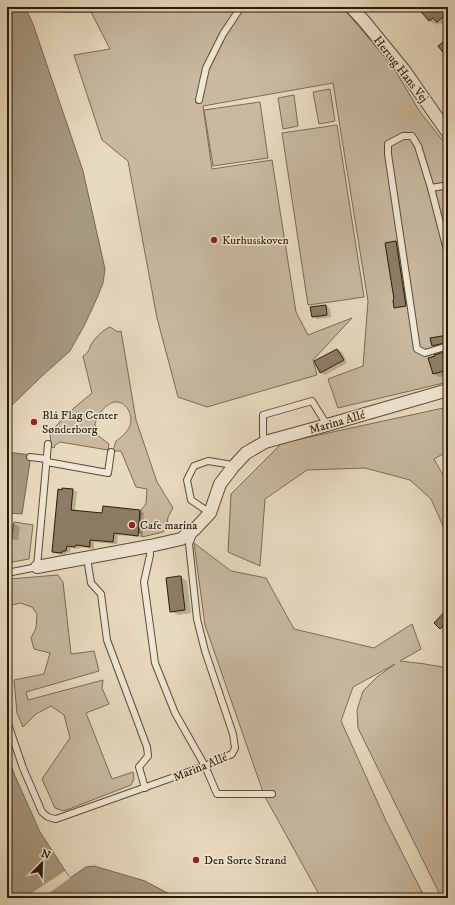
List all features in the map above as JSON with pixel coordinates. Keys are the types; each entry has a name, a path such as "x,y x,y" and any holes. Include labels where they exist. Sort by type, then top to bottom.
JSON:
{"street":[{"name":"Hertug Hans Vej","path":"351,7 404,70 448,132"},
{"name":"Marina Allé","path":"37,567 181,539 195,529 210,513 220,484 233,467 246,453 265,442 327,426 448,390"}],"lane":[{"path":"199,100 206,68 223,34 241,7"},
{"path":"448,254 431,188 418,146 412,136 403,136 388,144 389,162 417,349 425,353 448,346"},
{"path":"431,188 443,186 448,189"},
{"path":"265,442 263,415 312,401 327,426"},
{"path":"37,567 48,444"},
{"path":"30,457 108,473 111,452"},
{"path":"210,513 191,500 187,480 194,466 208,461 227,464 233,467"},
{"name":"Marina Allé","path":"7,721 23,768 42,812 47,817 56,819 205,766 232,754 235,748 233,734 205,651 198,619 189,544 195,529"},
{"path":"150,546 150,556 144,582 155,663 175,712 205,766 217,794 272,794"},
{"path":"87,558 91,583 101,594 107,640 147,747 148,756 138,767 145,788"},
{"name":"Marina Allé","path":"7,573 37,567"}],"shaded area":[{"path":"7,7 25,7 33,24 83,171 105,269 103,283 97,298 70,351 7,410"},
{"name":"Kurhusskoven","path":"59,7 342,7 392,65 420,112 448,147 448,382 338,408 328,379 363,366 368,301 333,83 203,106 212,169 272,160 296,312 308,335 352,318 313,360 317,375 207,407 178,397 157,318 128,161 102,140 74,55 110,49 91,12 62,12"},
{"path":"330,89 335,121 319,124 313,92"},
{"path":"294,95 298,126 283,129 278,98"},
{"path":"260,102 268,158 213,166 204,110"},
{"path":"337,125 364,297 308,305 282,133"},
{"path":"110,327 118,332 121,331 136,420 157,482 173,508 168,517 166,529 163,532 142,537 142,533 139,532 141,510 146,504 147,489 136,487 121,451 113,451 116,441 125,434 129,428 131,420 130,412 122,403 110,403 103,409 96,421 96,434 109,444 108,450 60,442 55,445 54,448 51,447 50,432 74,408 92,393 83,356 88,352 92,343 98,336"},
{"path":"448,407 448,451 434,459 448,484 448,537 431,499 410,480 365,468 307,470 265,499 260,566 228,552 231,494 282,443"},
{"path":"7,452 31,455 22,514 7,513"},
{"path":"14,522 33,525 29,559 7,563 7,543 11,543"},
{"path":"194,543 231,571 266,578 294,629 374,648 412,624 421,649 400,661 448,668 448,898 441,897 358,728 357,710 363,691 377,677 395,664 353,687 341,721 386,821 425,898 321,898 264,795 205,625"},
{"path":"58,575 63,582 71,654 94,651 99,671 26,692 28,700 103,680 102,688 109,704 86,713 112,779 133,772 134,779 131,785 64,811 55,808 42,779 70,738 64,715 51,706 36,714 23,727 17,713 14,680 44,674 50,653 34,649 31,638 36,628 37,614 32,607 20,603 12,605 7,610 7,583 10,579"},
{"path":"7,754 15,776 40,832 70,878 86,867 94,866 145,881 177,898 7,898"}],"pier":[{"path":"65,871 70,878 42,898 24,898"}],"building":[{"path":"417,7 445,7 441,11 445,15 437,22 433,18 429,21"},
{"path":"448,38 448,59 438,46"},
{"path":"396,241 406,306 394,308 394,299 385,243"},
{"path":"326,305 327,315 312,317 310,307"},
{"path":"448,335 448,342 432,346 430,338"},
{"path":"337,349 344,360 320,373 314,361"},
{"path":"448,351 448,370 433,374 428,358"},
{"path":"62,488 73,489 71,510 102,513 103,506 140,510 138,536 114,533 113,542 90,540 90,547 76,545 75,547 67,546 66,551 62,551 62,553 52,552 58,489 62,490"},
{"path":"181,576 185,610 170,612 166,578"},
{"path":"448,608 448,621 440,629 434,623"}],"place":[{"name":"Kurhusskoven","path":"214,240"},
{"name":"Blå Flag Center Sønderborg","path":"34,422"},
{"name":"Cafe marina","path":"132,525"},
{"name":"Den Sorte Strand","path":"196,860"}]}
